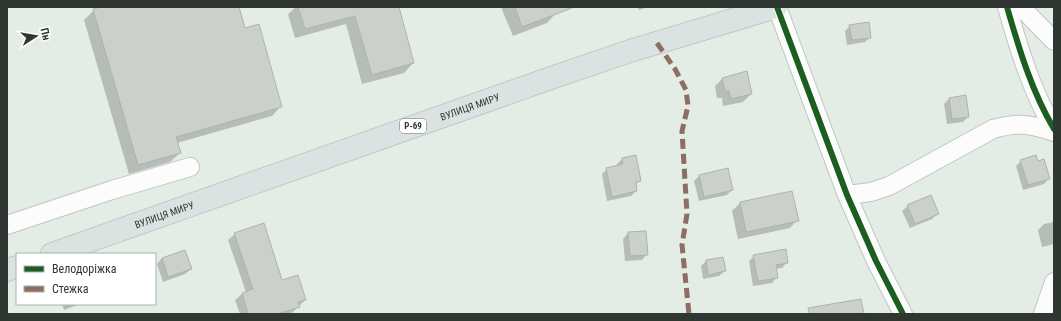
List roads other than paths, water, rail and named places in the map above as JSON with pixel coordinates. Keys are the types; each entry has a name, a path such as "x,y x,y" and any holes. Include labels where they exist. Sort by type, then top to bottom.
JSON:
{"main road":[{"name":"ВУЛИЦЯ МИРУ","path":"55,253 630,51 776,7"}],"street":[{"path":"776,7 847,195 876,261 902,314"},
{"path":"1006,7 1042,110 1054,131"},
{"path":"1021,7 1054,41"},
{"path":"847,195 871,192 889,186 993,129 1007,125 1020,124 1036,126 1054,131"},
{"path":"7,225 190,166"},
{"path":"1043,314 1054,282"}]}
